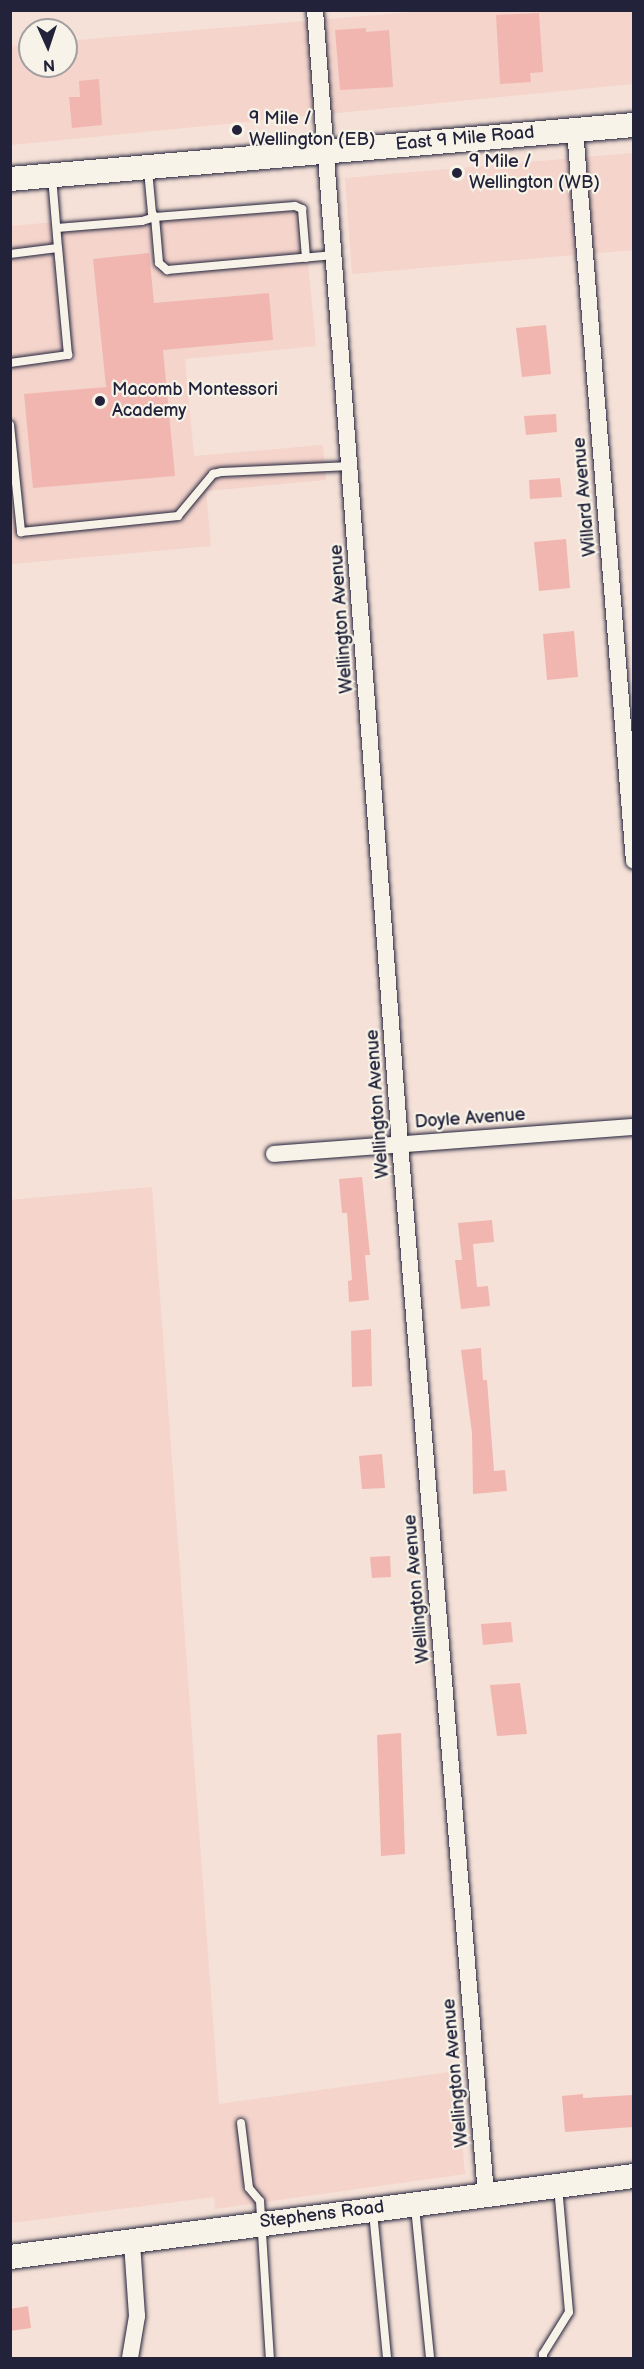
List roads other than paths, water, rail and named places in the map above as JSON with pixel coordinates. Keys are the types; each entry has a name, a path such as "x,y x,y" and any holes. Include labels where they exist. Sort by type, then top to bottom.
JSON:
{"street":[{"name":"Wellington Avenue","path":"315,10 400,1144 486,2194"},
{"name":"East 9 Mile Road","path":"10,179 633,125"},
{"name":"Willard Avenue","path":"575,130 633,861"},
{"name":"Doyle Avenue","path":"274,1154 633,1127"},
{"name":"Stephens Road","path":"10,2257 633,2176"},
{"path":"130,2358 137,2316 132,2242"}],"lane":[{"path":"148,167 159,263 164,269 179,270 334,255"},
{"path":"10,363 68,355 52,176"},
{"path":"57,228 142,221 155,217 295,206 302,209 306,258"},
{"path":"10,254 58,248"},
{"path":"10,424 21,532 178,516 213,474 222,472 350,466"},
{"path":"241,2122 249,2188 260,2201 270,2358"},
{"path":"543,2358 543,2354 569,2312 558,2185"},
{"path":"414,2204 430,2358"},
{"path":"372,2209 387,2358"}],"place":[{"name":"9 Mile / Wellington (EB)","path":"237,130"},
{"name":"9 Mile / Wellington (WB)","path":"457,173"},
{"name":"Macomb Montessori Academy","path":"100,401"}]}
